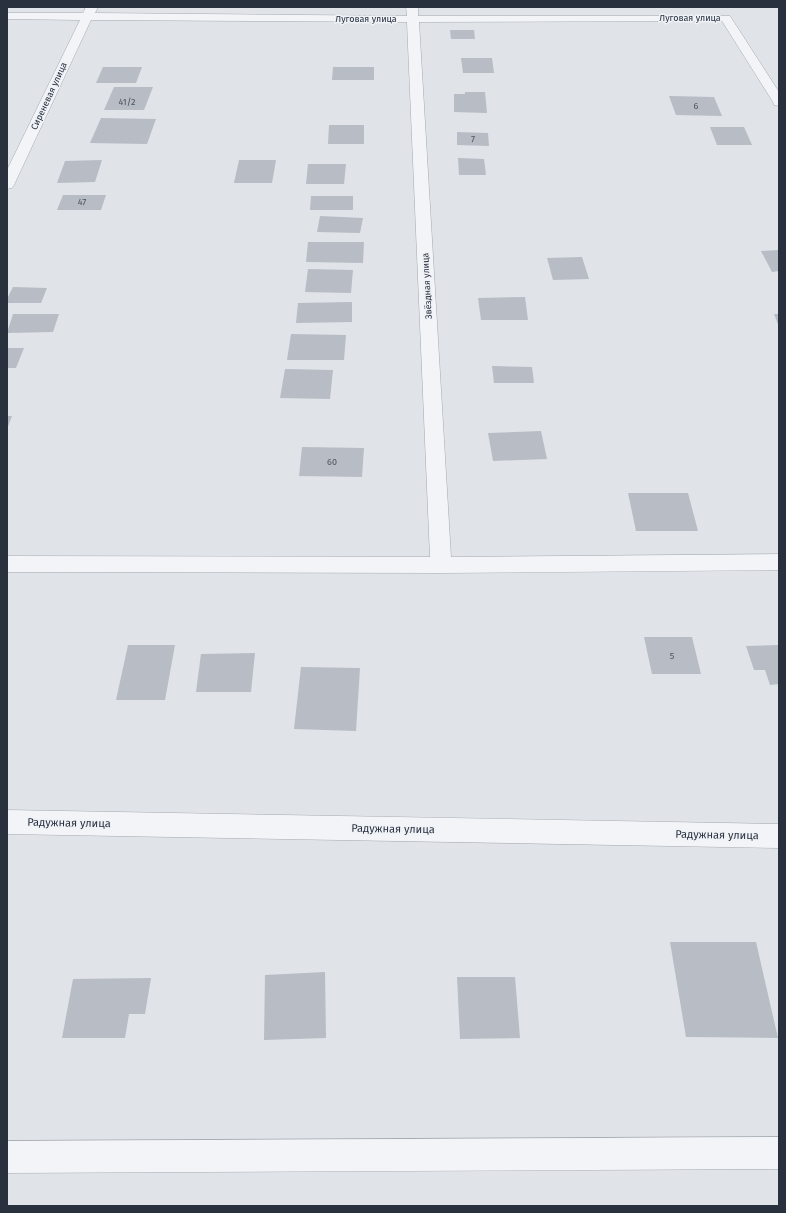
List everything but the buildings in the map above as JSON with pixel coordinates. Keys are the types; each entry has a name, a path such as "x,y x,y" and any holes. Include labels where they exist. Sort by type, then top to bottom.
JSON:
{"street":[{"name":"Луговая улица","path":"7,16 89,12 412,13 726,18 779,102"},
{"name":"Сиреневая улица","path":"7,184 89,12"},
{"name":"Звёздная улица","path":"412,13 442,565"},
{"path":"7,564 442,565 779,562"},
{"name":"Радужная улица","path":"7,822 779,836"},
{"path":"7,1157 779,1153"}]}
